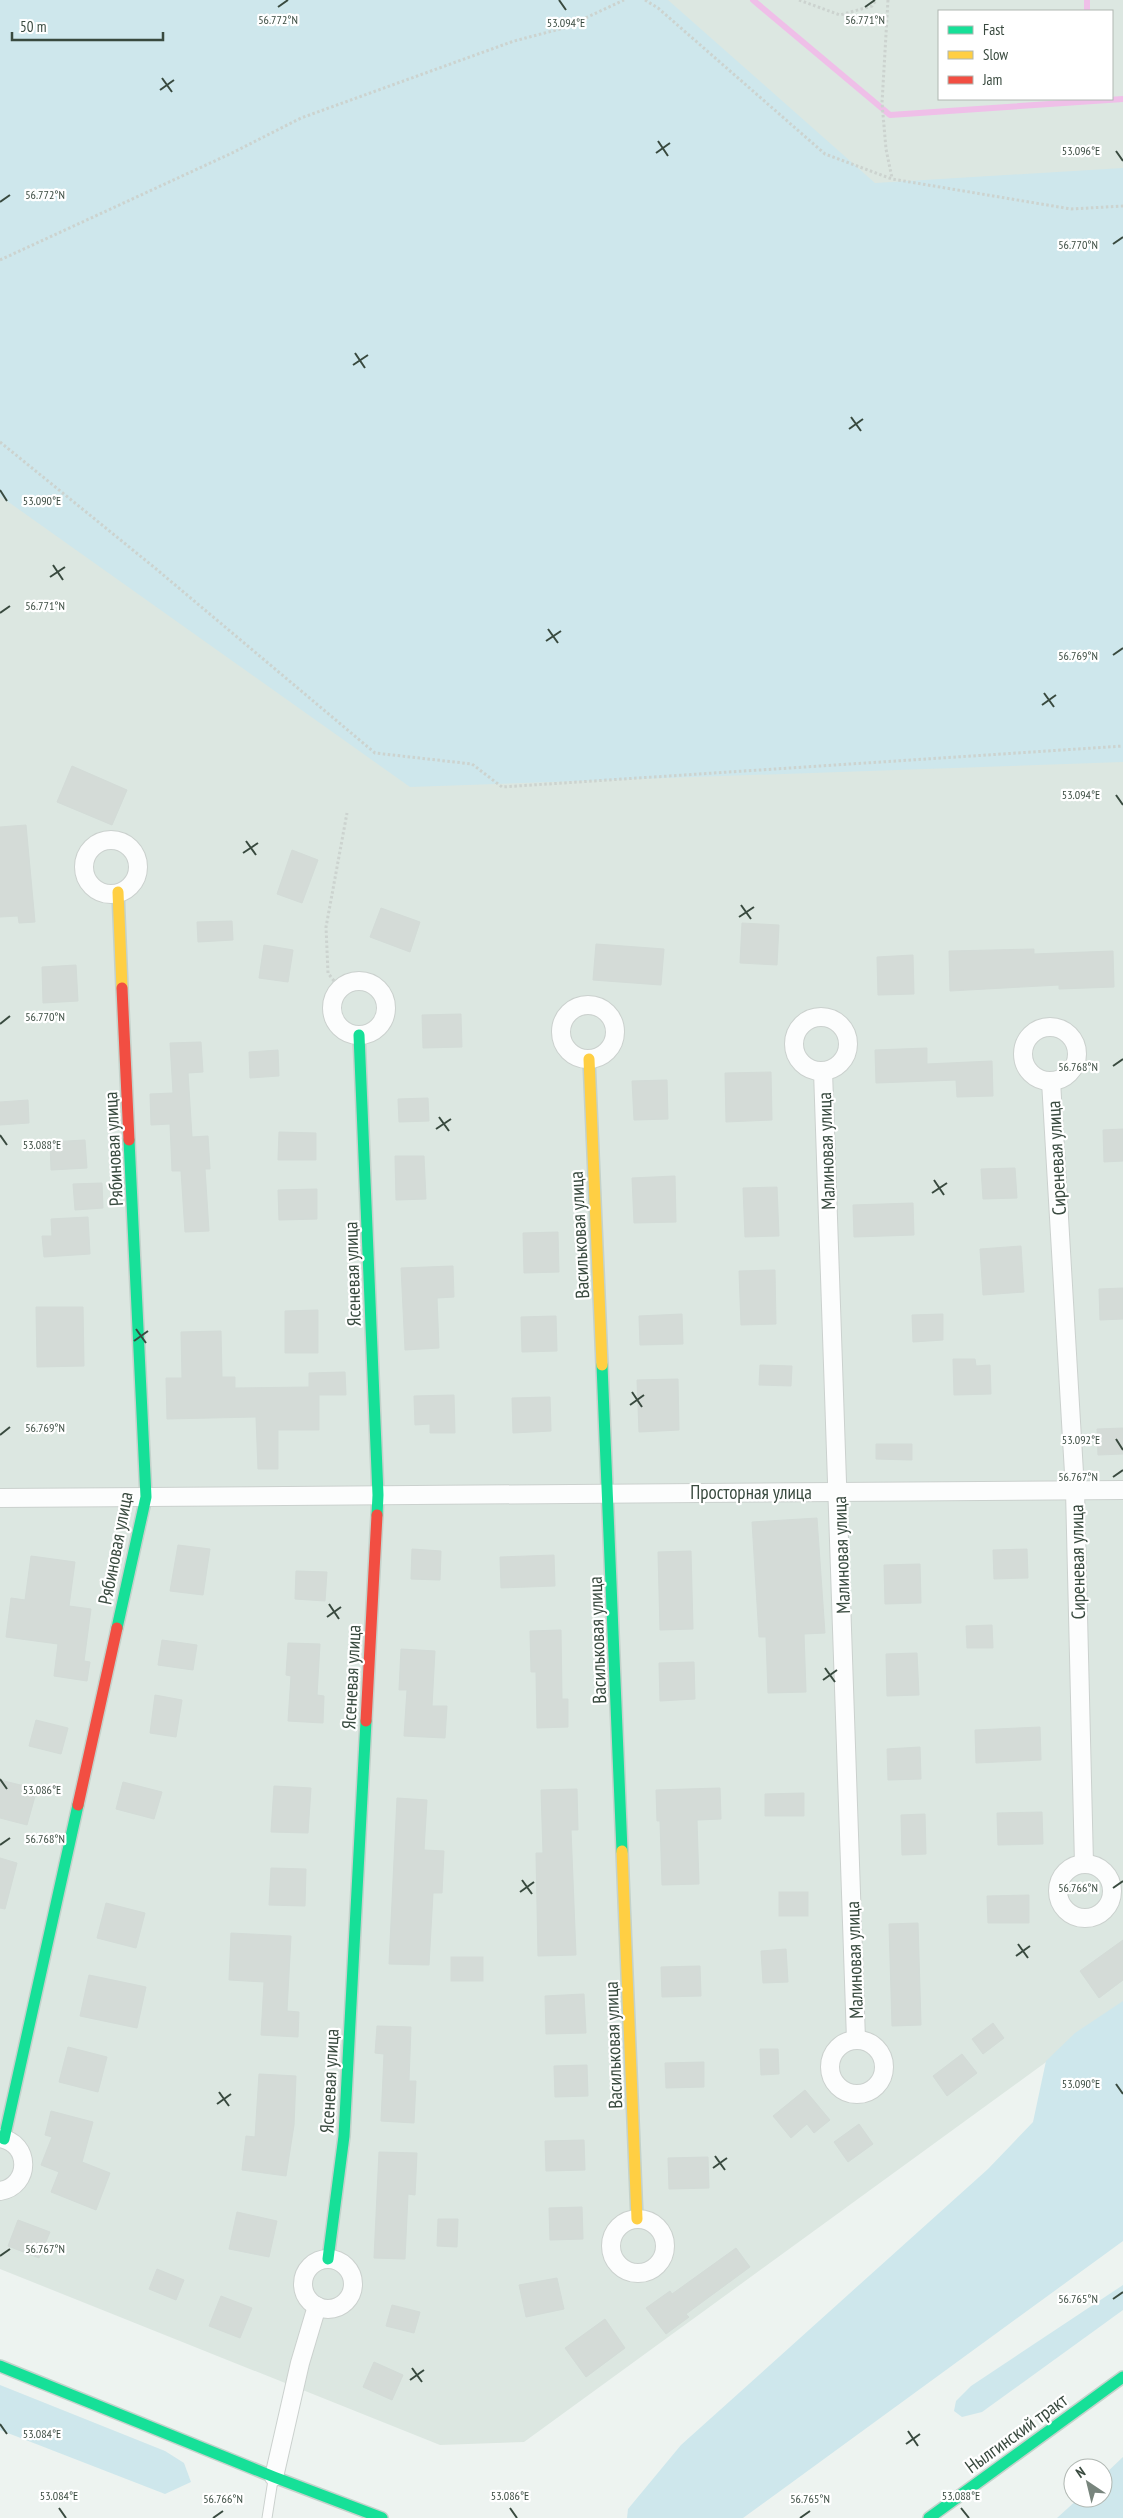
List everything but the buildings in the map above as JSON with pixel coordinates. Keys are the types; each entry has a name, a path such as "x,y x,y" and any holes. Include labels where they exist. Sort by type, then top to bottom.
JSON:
{"street":[{"name":"Рябиновая улица","path":"2,2139 146,1497 118,892"},
{"path":"352,982 365,982 377,989 384,1000 385,1014 378,1027 366,1034 352,1034 340,1027 333,1016 333,1002 340,989 352,982"},
{"name":"Ясеневая улица","path":"328,2259 344,2136 378,1495 359,1034"},
{"name":"Васильковая улица","path":"589,1060 637,2219"},
{"name":"Малиновая улица","path":"823,1071 856,2040"},
{"name":"Сиреневая улица","path":"1051,1081 1076,1490 1084,1864"},
{"name":"Просторная улица","path":"0,1498 1123,1490"},
{"path":"0,2191 17,2183 24,2164 23,2157 16,2146 2,2139"},
{"path":"328,2259 344,2264 349,2270 353,2286 352,2294 341,2306 333,2309 317,2306 306,2294 304,2279 313,2265 328,2259"},
{"path":"274,2477 300,2363 317,2306"},
{"path":"0,2366 274,2477 382,2518"},
{"name":"Нылгинский тракт","path":"929,2518 1123,2377"}],"lane":[{"path":"267,2518 274,2477"}],"path":[{"path":"0,260 232,153 301,118 514,41 564,28 624,0"},
{"path":"645,0 658,8 824,154 892,179 1071,209 1123,206"},
{"path":"799,0 840,15 872,6 876,0"},
{"path":"888,0 882,103 886,150 892,179"},
{"path":"0,442 155,568 375,753 472,764 482,774 502,787 1123,746"},
{"path":"340,989 328,973 326,927 347,813"}],"shaded area":[{"path":"0,0 1123,0 1123,2006 524,2442 440,2445 0,2269"},
{"path":"0,0 668,0 875,183 1123,168 1123,762 410,787 0,496"},
{"path":"1123,2001 1123,2241 743,2518 627,2518 628,2509 681,2445 988,2169 1033,2122 1046,2061 1075,2033"},
{"path":"1123,2285 1123,2310 982,2412 962,2417 954,2411 956,2401 971,2386"},
{"path":"0,2385 165,2451 184,2463 191,2482 165,2494 0,2430"},
{"path":"1123,2457 1123,2518 1057,2518 1068,2508 1113,2508 1113,2466"}],"waterway":[{"path":"753,0 890,115 1108,100"},
{"path":"1087,0 1087,10"},
{"path":"1113,100 1123,99"}],"traffic: fast":[{"path":"359,1035 378,1495 377,1515"},
{"path":"117,1628 146,1497 129,1140"},
{"path":"602,1365 622,1851"},
{"path":"328,2259 344,2136 366,1721"},
{"path":"4,2139 78,1805"},
{"path":"0,2366 274,2477 382,2518"},
{"path":"929,2518 1123,2377"}],"traffic: slow":[{"path":"118,892 122,988"},
{"path":"589,1059 602,1365"},
{"path":"622,1851 637,2219"}],"traffic: jam":[{"path":"122,988 129,1140"},
{"path":"366,1721 377,1515"},
{"path":"78,1805 117,1628"}]}
